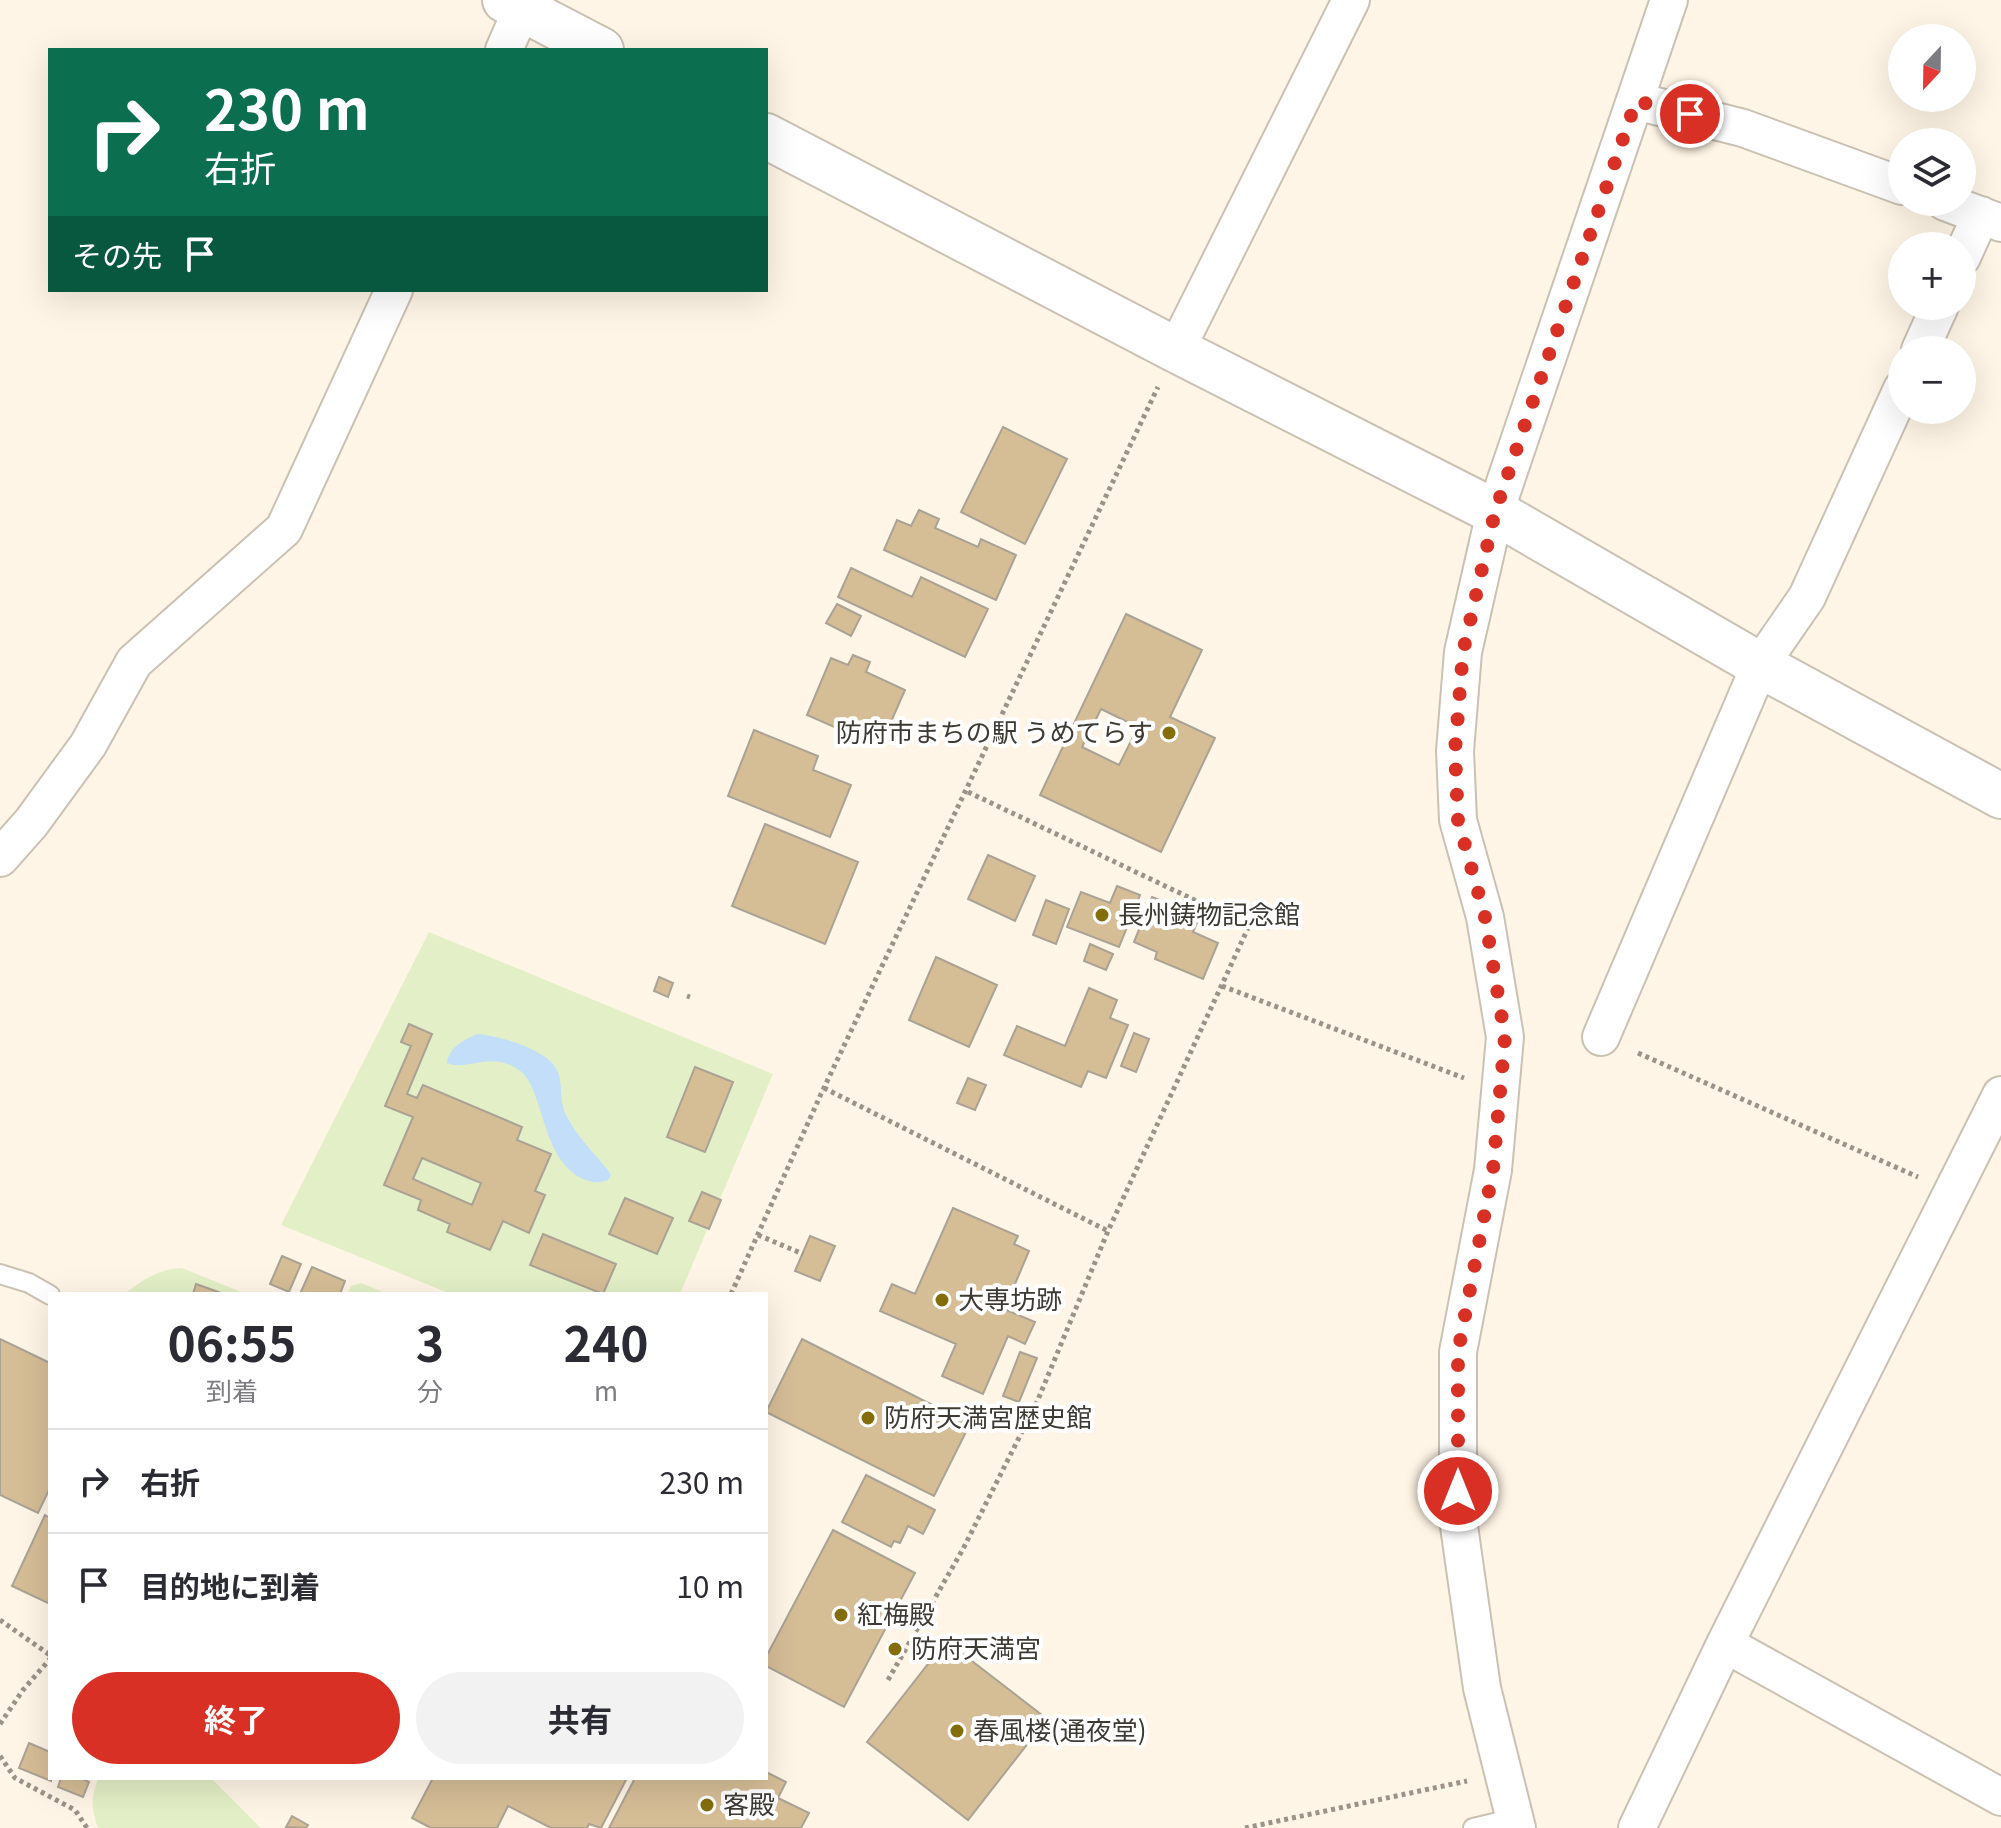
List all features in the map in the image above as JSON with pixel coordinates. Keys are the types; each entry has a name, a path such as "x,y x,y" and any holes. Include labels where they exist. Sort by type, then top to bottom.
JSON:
{"street":[{"path":"1176,350 1351,0"},
{"path":"1516,1823 1482,1688 1458,1519 1458,1352 1493,1170 1505,1037 1485,917 1458,820 1455,751 1463,652 1495,512 1669,0"},
{"path":"505,48 518,3 597,48"},
{"path":"1636,101 1743,128 1888,181"},
{"path":"768,137 1495,512 1760,665 2001,796"},
{"path":"1976,239 1991,219"},
{"path":"0,858 31,823 88,745 134,662 284,529 393,292"},
{"path":"1601,1037 1760,665 1807,597 1888,420"},
{"path":"1637,1828 1725,1644 2001,1095"},
{"path":"1725,1644 2001,1797"}],"lane":[{"path":"0,1274 29,1283 48,1294"},
{"path":"1473,1828 1516,1823"}],"path":[{"path":"732,1292 824,1088 1176,350"},
{"path":"888,1680 963,1549 1037,1402 1108,1231 1249,926 966,791"},
{"path":"1222,986 1500,1092"},
{"path":"1601,1037 1951,1192"},
{"path":"824,1088 1108,1231"},
{"path":"758,1235 803,1254"},
{"path":"0,1620 48,1656"},
{"path":"0,1724 23,1690 48,1665"},
{"path":"0,1756 15,1778 69,1805 87,1828"},
{"path":"1245,1828 1504,1774"}],"green space":[{"path":"429,932 773,1074 681,1292 446,1292 281,1225"},
{"path":"182,1268 241,1292 127,1292 158,1273"},
{"path":"361,1283 383,1292 348,1292 351,1286"},
{"path":"97,1780 213,1780 261,1828 98,1828 94,1815"}],"water":[{"path":"477,1034 522,1045 553,1064 558,1072 566,1115 611,1175 608,1180 586,1180 566,1166 549,1138 533,1091 519,1070 508,1064 489,1061 463,1065 447,1063 454,1048"}],"building":[{"path":"1003,427 1067,459 1025,544 961,512"},
{"path":"919,510 939,519 935,528 978,547 981,539 1016,555 996,600 884,550 897,520 911,526"},
{"path":"851,568 912,597 921,577 988,609 965,657 838,597"},
{"path":"837,604 861,616 851,636 826,623"},
{"name":"防府市まちの駅 うめてらす","path":"1126,614 1202,650 1170,717 1215,738 1161,852 1040,795","holes":["1101,709 1138,727 1119,765 1082,747"]},
{"path":"853,655 870,662 866,672 905,690 883,740 860,730 857,737 807,715 831,658 848,665"},
{"path":"754,730 818,756 813,770 851,785 830,837 728,796"},
{"path":"765,824 858,862 825,944 732,906"},
{"path":"988,855 1035,876 1015,921 968,899"},
{"name":"長州鋳物記念館","path":"1117,886 1140,895 1119,947 1067,927 1081,892 1110,903"},
{"path":"1152,897 1200,916 1193,932 1218,943 1203,979 1155,959 1157,952 1134,942"},
{"path":"1046,900 1069,909 1056,944 1033,935"},
{"path":"1090,944 1113,954 1106,970 1084,961"},
{"path":"936,957 997,985 969,1047 909,1020"},
{"path":"659,977 673,983 668,997 654,991"},
{"path":"1089,988 1117,1000 1110,1018 1128,1025 1106,1078 1088,1071 1081,1087 1004,1055 1017,1026 1065,1046"},
{"path":"409,1024 432,1034 407,1094 417,1098 423,1085 522,1127 517,1140 551,1154 535,1191 545,1195 529,1233 503,1221 490,1250 447,1232 450,1224 418,1210 421,1200 384,1185 413,1117 385,1106 411,1046 401,1042","holes":["422,1158 481,1183 472,1205 413,1179"]},
{"path":"1134,1033 1149,1039 1136,1072 1121,1066"},
{"path":"695,1067 733,1082 705,1152 667,1137"},
{"path":"968,1078 986,1085 975,1110 957,1103"},
{"path":"702,1192 721,1200 709,1229 689,1221"},
{"path":"625,1198 673,1218 657,1254 609,1234"},
{"name":"大専坊跡","path":"953,1208 1018,1236 1014,1244 1029,1251 1012,1291 1004,1288 997,1306 1035,1322 1025,1344 1008,1336 983,1394 942,1376 956,1344 880,1311 892,1284 915,1294"},
{"path":"543,1234 616,1264 604,1292 530,1265"},
{"path":"810,1236 835,1246 820,1281 795,1271"},
{"path":"282,1256 301,1264 289,1292 270,1284"},
{"path":"312,1267 345,1281 341,1292 301,1292"},
{"path":"196,1284 218,1292 194,1292"},
{"path":"0,1339 48,1362 48,1492 38,1513 0,1495"},
{"name":"防府天満宮歴史館","path":"802,1339 970,1424 934,1496 768,1413"},
{"path":"1020,1352 1037,1358 1019,1402 1003,1396"},
{"path":"866,1475 935,1510 923,1534 908,1526 900,1543 894,1541 891,1547 842,1522"},
{"path":"45,1515 48,1517 48,1603 12,1586"},
{"name":"紅梅殿","path":"833,1530 915,1573 844,1707 768,1667 768,1653"},
{"name":"春風楼(通夜堂)","path":"946,1641 1047,1719 968,1820 867,1742"},
{"path":"29,1743 48,1751 48,1780 19,1768"},
{"name":"客殿","path":"768,1773 786,1782 778,1798 809,1813 801,1828 609,1828 634,1780 768,1780"},
{"path":"60,1780 89,1782 83,1797 58,1787"},
{"path":"432,1780 626,1780 601,1828 589,1824 587,1828 551,1828 508,1806 497,1828 431,1828 412,1818"},
{"path":"292,1816 308,1825 306,1828 286,1827"}],"place":[{"name":"防府市まちの駅 うめてらす","path":"1169,733"},
{"name":"長州鋳物記念館","path":"1102,915"},
{"name":"大専坊跡","path":"942,1300"},
{"name":"防府天満宮歴史館","path":"868,1418"},
{"name":"紅梅殿","path":"841,1615"},
{"name":"防府天満宮","path":"895,1649"},
{"name":"春風楼(通夜堂)","path":"957,1731"},
{"name":"客殿","path":"707,1805"}],"route":[{"path":"1458,1491 1458,1352 1493,1170 1505,1037 1485,917 1458,820 1455,751 1463,652 1495,512 1636,101 1690,114"}]}
